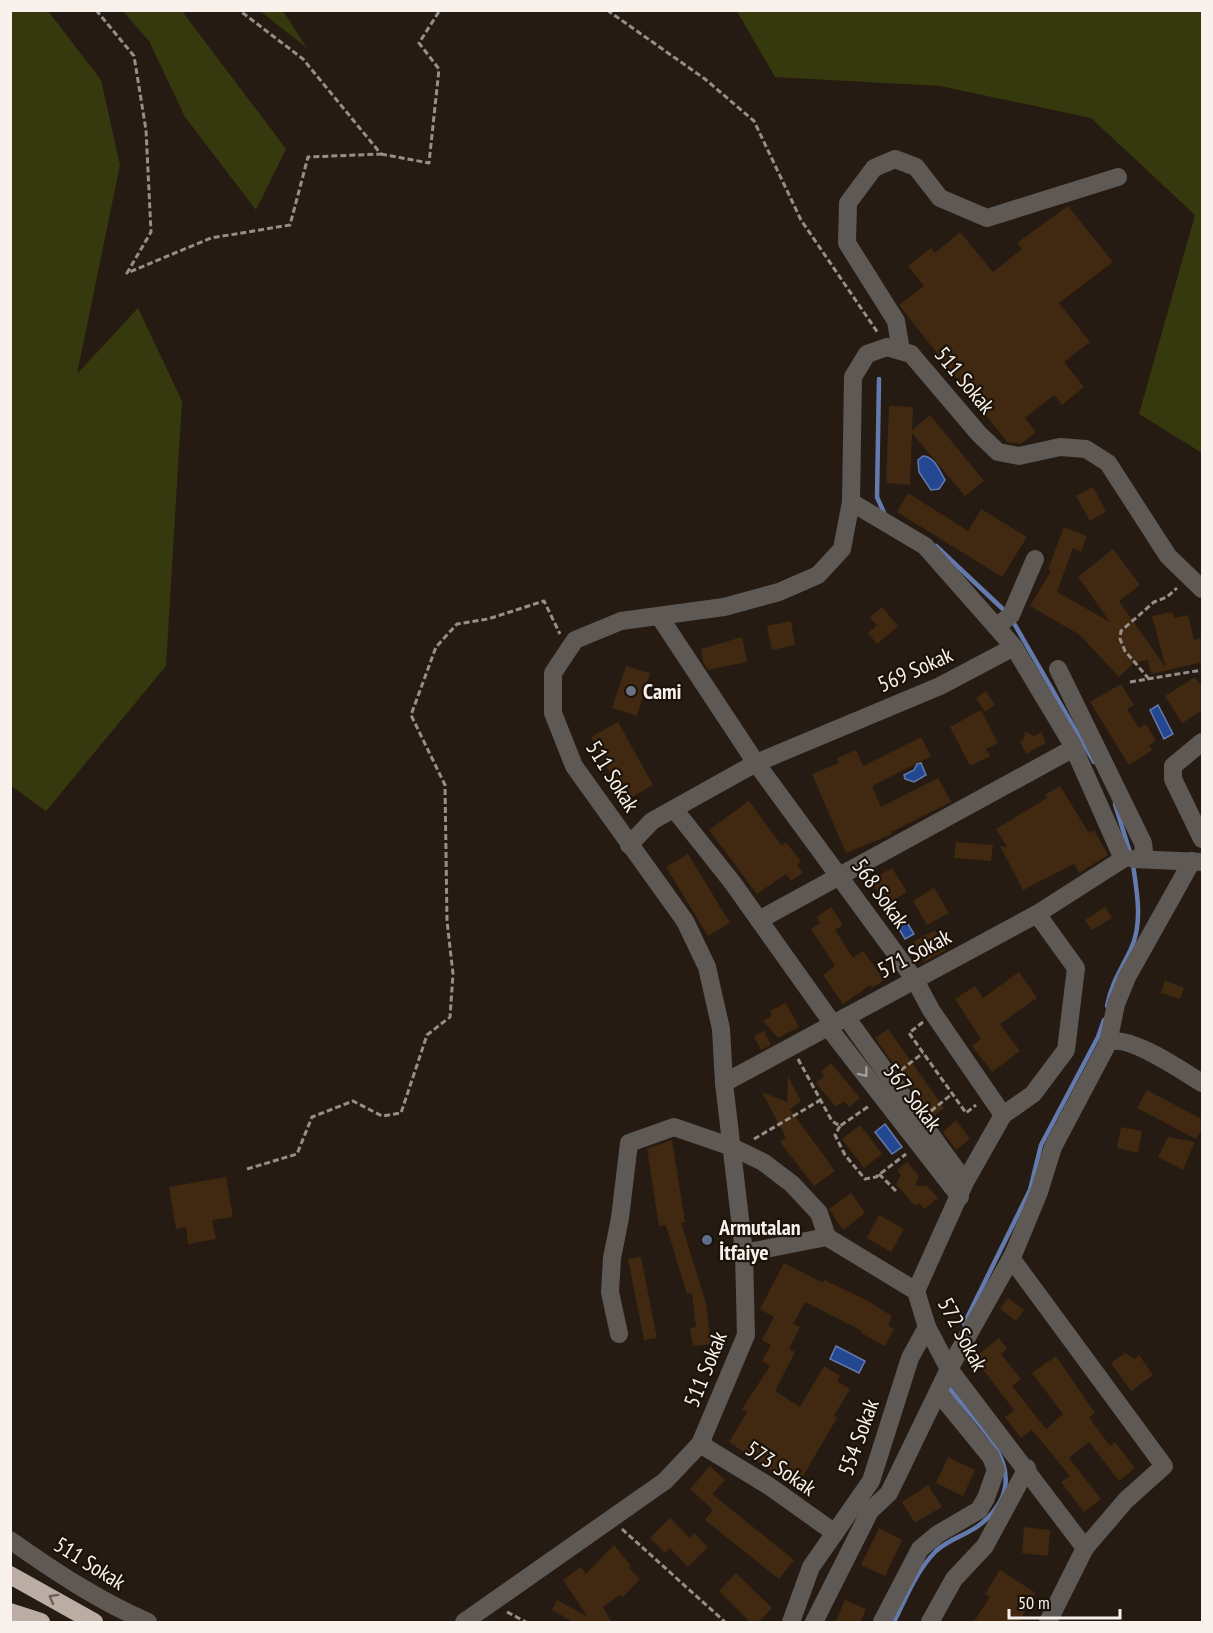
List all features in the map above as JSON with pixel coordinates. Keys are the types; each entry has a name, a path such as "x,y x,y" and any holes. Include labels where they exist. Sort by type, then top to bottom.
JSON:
{"highway":[{"path":"10,1575 94,1623"},
{"path":"10,1612 41,1623"}],"street":[{"path":"894,349 896,321 848,243 848,203 874,168 895,159 916,167 939,198 987,218 1118,177"},
{"name":"511 Sokak","path":"464,1623 665,1481 700,1444 746,1335 739,1151 724,1083 721,1029 707,967 685,921 574,766 553,713 553,673 567,651 575,640 621,621 724,607 779,592 818,575 842,549 850,502 853,377 867,354 894,349 911,354 979,434 998,452 1019,456 1060,447 1086,449 1108,463 1168,556 1196,583"},
{"path":"850,502 925,546 1004,621 1014,647 1074,748 1133,859"},
{"path":"1004,621 1035,559"},
{"name":"568 Sokak","path":"659,616 756,763 915,980 934,1014 1003,1115"},
{"name":"569 Sokak","path":"629,845 652,821 756,763 940,686 1014,647"},
{"path":"1058,669 1143,843 1133,859"},
{"path":"1203,742 1173,766 1173,779 1203,839"},
{"path":"759,920 1074,748"},
{"path":"674,809 836,1023"},
{"path":"814,1623 870,1511 889,1493 949,1369 1011,1258 1039,1192 1053,1148 1108,1043 1116,1004 1127,977 1197,861 1133,859"},
{"name":"571 Sokak","path":"724,1083 1037,914 1133,859"},
{"path":"916,1291 963,1189 1003,1115 1033,1094 1066,1050 1076,968 1037,914"},
{"name":"567 Sokak","path":"836,1023 891,1078 920,1119 963,1189"},
{"name":"567 Sokak","path":"836,1023 963,1189"},
{"path":"1108,1043 1112,1040 1127,1041 1203,1083"},
{"path":"619,1334 610,1292 612,1258 620,1218 629,1143 674,1127 764,1162 792,1184 819,1213 827,1237 744,1252"},
{"name":"572 Sokak","path":"827,1237 916,1291 927,1327 949,1369 1027,1468 1085,1548"},
{"path":"1011,1258 1164,1467 1126,1500 1085,1548 1048,1623"},
{"name":"554 Sokak","path":"791,1623 811,1567 871,1481 910,1358 927,1327"},
{"path":"882,1623 920,1549 938,1534 979,1510 996,1470 991,1457 938,1392"},
{"name":"573 Sokak","path":"700,1444 769,1486 835,1533"},
{"path":"930,1623 954,1579 985,1546 1027,1468"},
{"name":"511 Sokak","path":"10,1540 51,1569 117,1609 148,1623"}],"path":[{"path":"96,10 134,56 146,130 151,232 127,273 211,238 290,225 308,157 381,154 429,163 439,69 419,43 440,10"},
{"path":"239,10 303,58 381,154"},
{"path":"608,10 705,79 754,122 801,220 894,349"},
{"path":"1149,679 1125,651 1119,639 1121,631 1154,602 1196,583"},
{"path":"247,1169 297,1154 312,1117 353,1101 382,1116 401,1113 427,1035 450,1017 453,974 447,921 445,785 411,714 436,647 457,624 488,620 544,601 567,651"},
{"path":"1130,682 1203,670"},
{"path":"934,1014 909,1033 966,1113 989,1096"},
{"path":"792,1046 832,1121 840,1126"},
{"path":"891,1078 923,1053"},
{"path":"920,1119 952,1094"},
{"path":"739,1151 822,1099"},
{"path":"877,1101 840,1126 835,1135 845,1155 865,1179 879,1174 914,1148"},
{"path":"879,1174 896,1191"},
{"path":"612,1519 725,1623"},
{"path":"493,1603 526,1623"}],"shaded area":[{"path":"10,11 48,11 101,80 120,165 77,374 138,308 182,401 166,666 46,811 10,785"},
{"path":"123,11 182,11 286,149 256,210 185,117 149,41"},
{"path":"260,11 283,11 307,48"},
{"path":"737,11 1202,11 1202,453 1139,414 1195,215 1091,118 940,86 775,77"}],"water":[{"path":"923,456 934,461 945,480 939,489 931,490 919,472 918,460"},
{"path":"1158,705 1173,734 1164,739 1150,710"},
{"path":"921,763 926,775 914,782 905,779 904,775"},
{"path":"903,916 914,934 905,939 894,921"},
{"path":"885,1124 902,1147 892,1154 875,1132"},
{"path":"836,1346 865,1361 859,1373 830,1359"}],"building":[{"path":"1068,206 1113,262 1059,303 1090,342 1064,362 1084,387 1062,405 1054,395 1025,418 1036,432 1021,444 1007,442 899,305 924,286 908,266 931,248 935,253 960,232 993,272 1022,249 1017,243"},
{"path":"889,406 913,407 912,430 930,415 984,481 965,496 912,433 910,485 886,483"},
{"path":"1093,487 1106,512 1090,521 1076,496"},
{"path":"908,493 968,531 981,509 1027,537 1002,577 897,512"},
{"path":"1064,527 1087,536 1081,552 1073,548 1057,592 1110,622 1078,577 1113,549 1140,585 1119,601 1166,668 1152,616 1172,612 1174,618 1188,615 1194,640 1203,638 1203,662 1151,674 1148,660 1134,663 1119,677 1080,635 1030,606 1051,571 1048,569"},
{"path":"882,607 898,626 877,644 868,633 877,626 870,617"},
{"path":"791,621 795,645 772,650 767,626"},
{"path":"742,637 747,662 708,670 703,662 701,649"},
{"name":"Cami","path":"626,666 650,673 637,716 612,708"},
{"path":"1195,677 1203,689 1203,710 1182,723 1165,696"},
{"path":"1121,684 1134,705 1127,709 1139,728 1146,724 1156,741 1149,745 1152,750 1129,765 1090,702"},
{"path":"986,691 995,705 985,712 976,698"},
{"path":"981,710 998,743 986,749 990,756 970,766 950,727"},
{"path":"618,722 653,785 625,801 591,737"},
{"path":"1025,731 1034,736 1041,732 1046,743 1026,754 1020,742 1024,739"},
{"path":"921,737 931,756 872,786 881,807 938,778 951,802 891,832 892,834 846,853 812,774 839,763 837,758 856,750 863,766"},
{"path":"1060,786 1089,833 1094,830 1108,855 1079,873 1074,864 1023,890 1000,846 1007,847 996,829 1047,798 1045,795"},
{"path":"749,801 782,846 786,842 801,862 797,865 803,873 791,881 786,874 757,894 709,830"},
{"path":"956,842 993,845 991,861 954,858"},
{"path":"688,854 730,923 708,936 666,867"},
{"path":"892,868 907,892 885,905 871,880"},
{"path":"934,888 949,913 927,925 913,901"},
{"path":"831,907 843,925 835,930 853,958 863,951 884,980 872,988 870,985 843,1004 823,975 835,966 811,929 820,923 817,917"},
{"path":"1105,907 1112,918 1092,930 1085,920"},
{"path":"935,930 946,950 924,962 913,942"},
{"path":"1019,972 1037,998 1000,1024 1020,1051 992,1072 972,1046 981,1039 955,999 975,986 983,998"},
{"path":"1165,980 1184,988 1180,999 1161,993"},
{"path":"786,1003 799,1027 778,1038 763,1021 772,1016 770,1011"},
{"path":"888,1029 944,1108 932,1117 875,1038"},
{"path":"764,1031 771,1045 761,1050 754,1036"},
{"path":"831,1063 860,1098 849,1107 844,1101 836,1107 816,1083 824,1076 821,1072"},
{"path":"788,1076 801,1101 790,1109 835,1171 814,1186 780,1142 786,1138 762,1092 787,1102"},
{"path":"1147,1090 1203,1120 1203,1127 1196,1139 1137,1108"},
{"path":"956,1120 970,1139 956,1150 943,1132"},
{"path":"860,1125 882,1154 864,1168 842,1139"},
{"path":"1121,1127 1142,1131 1138,1153 1117,1148"},
{"path":"1168,1137 1195,1142 1183,1170 1158,1157"},
{"path":"672,1140 685,1222 681,1223 706,1303 711,1344 693,1346 690,1328 696,1327 692,1293 687,1294 666,1225 659,1226 647,1149"},
{"path":"907,1162 919,1176 915,1186 927,1186 938,1198 924,1209 919,1203 915,1206 896,1184 901,1175 897,1170"},
{"path":"226,1177 233,1217 212,1220 216,1239 188,1244 186,1227 176,1229 169,1187"},
{"path":"851,1193 865,1213 843,1230 829,1209"},
{"path":"879,1215 904,1229 891,1252 867,1238"},
{"path":"641,1257 657,1338 644,1340 628,1259"},
{"path":"784,1263 823,1283 824,1280 868,1301 892,1316 888,1325 894,1329 885,1346 861,1333 862,1331 805,1302 793,1324 800,1327 789,1349 795,1352 775,1391 800,1407 824,1366 840,1376 837,1381 850,1389 834,1416 837,1418 796,1488 729,1442 747,1412 742,1409 770,1366 762,1361 771,1345 762,1340 774,1317 760,1309"},
{"path":"1008,1298 1024,1310 1016,1321 1000,1309"},
{"path":"999,1338 1007,1349 1001,1354 1021,1379 1012,1386 1046,1429 1063,1414 1032,1373 1056,1356 1095,1413 1089,1417 1110,1446 1115,1442 1135,1468 1119,1481 1089,1442 1069,1458 1101,1499 1084,1512 1061,1482 1070,1476 1032,1430 1021,1438 1005,1417 1014,1410 974,1358"},
{"path":"1125,1353 1135,1359 1139,1355 1153,1375 1131,1391 1111,1363"},
{"path":"948,1457 975,1470 963,1496 936,1483"},
{"path":"710,1466 725,1480 712,1494 794,1560 779,1579 705,1520 713,1510 690,1489"},
{"path":"928,1485 942,1507 915,1523 902,1502"},
{"path":"670,1518 690,1538 694,1533 708,1547 688,1567 670,1548 665,1553 650,1538"},
{"path":"1024,1527 1050,1530 1048,1556 1022,1553"},
{"path":"879,1528 902,1540 885,1576 861,1565"},
{"path":"614,1545 631,1566 629,1568 640,1579 623,1597 620,1595 603,1607 612,1623 575,1623 552,1610 557,1600 588,1617 563,1580 581,1567 586,1574"},
{"path":"1000,1570 1036,1593 1018,1623 973,1623 990,1597 985,1594"},
{"path":"736,1573 772,1608 758,1623 751,1623 719,1591"},
{"path":"845,1600 866,1609 860,1623 835,1623"}],"waterway":[{"path":"879,379 877,497 885,515"},
{"path":"936,546 1006,612"},
{"path":"1011,618 1094,762"},
{"path":"1115,804 1131,856"},
{"path":"1107,1006 1114,983 1131,949 1137,929 1138,907 1133,865"},
{"path":"964,1324 1030,1190 1041,1145 1098,1037 1104,1020"},
{"path":"894,1622 912,1585 929,1559 941,1547 982,1523 998,1505 1005,1487 1005,1470 998,1452 949,1388 949,1383"}],"place":[{"name":"Cami","path":"631,691"},
{"name":"Armutalan İtfaiye","path":"707,1240"}]}
